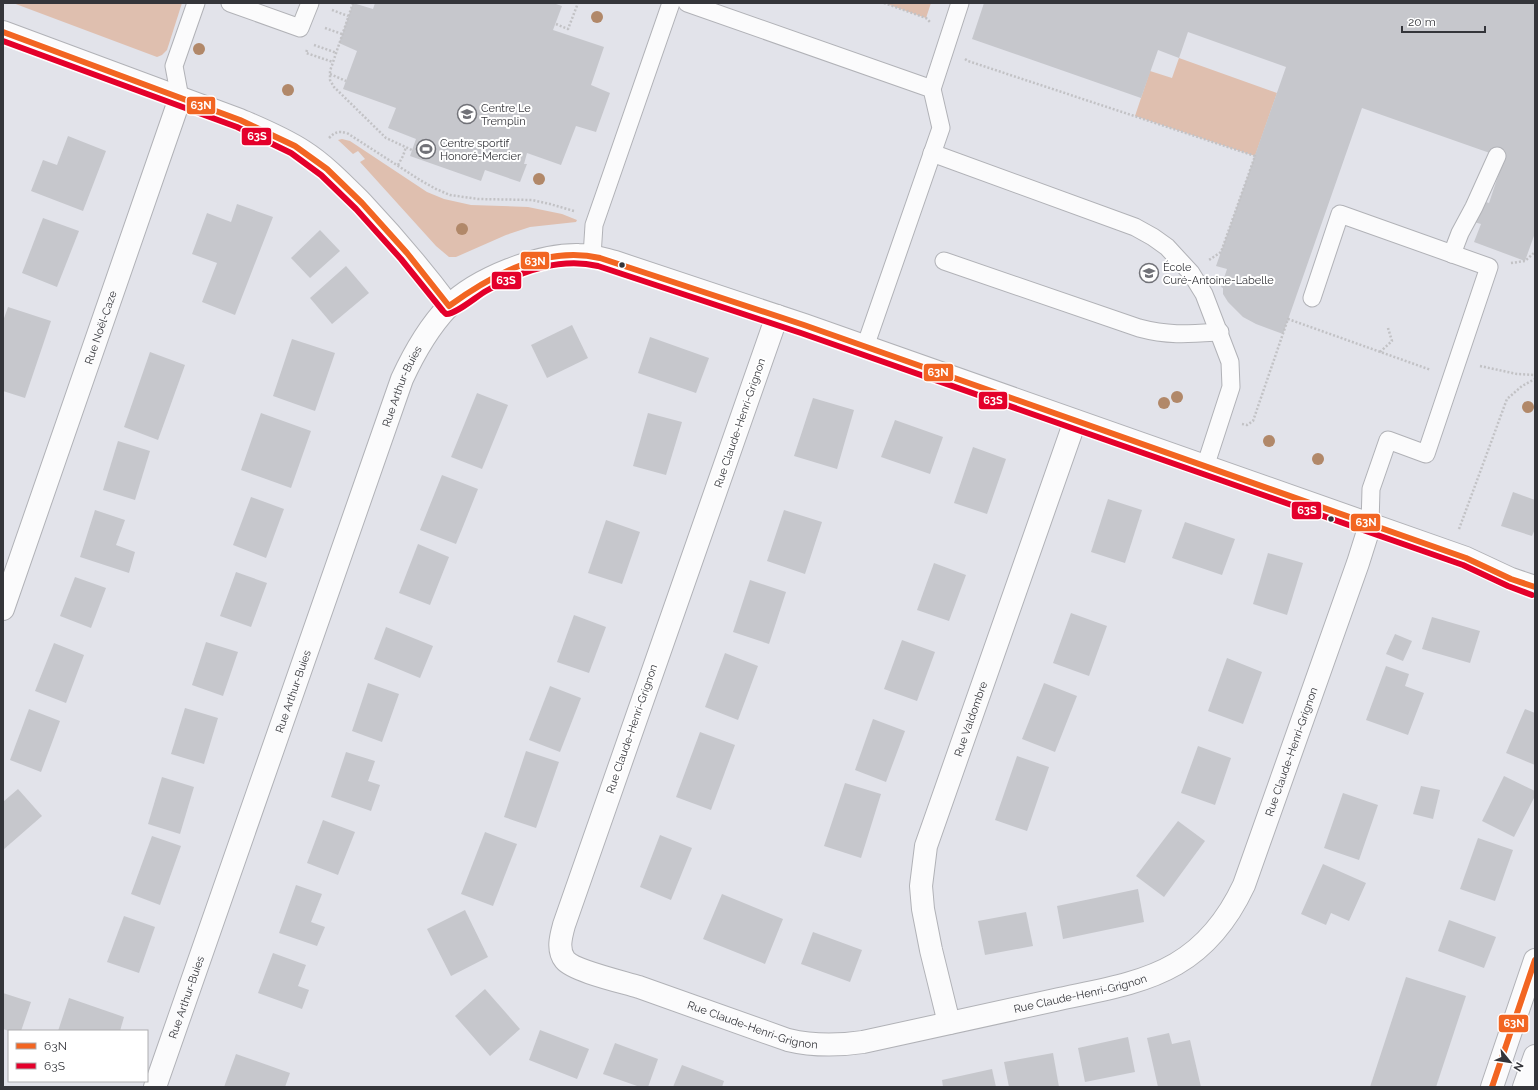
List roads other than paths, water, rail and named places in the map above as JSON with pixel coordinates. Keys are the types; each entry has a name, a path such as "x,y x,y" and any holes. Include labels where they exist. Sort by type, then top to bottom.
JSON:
{"street":[{"path":"3,32 258,127 302,150 336,178 380,222 409,254 449,306 477,286 518,267 550,258 579,255 592,256 629,266 777,316 1466,558 1535,587"},
{"name":"Rue Noël-Caze","path":"3,609 12,553 180,98"},
{"name":"Rue Arthur-Buies","path":"155,1087 402,379 421,341 449,306"},
{"name":"Rue Claude-Henri-Grignon","path":"777,316 564,925 560,940 561,952 566,961 576,967 801,1043 823,1046 863,1042 1119,986 1163,971 1187,957 1218,927 1236,901 1250,872 1356,571 1370,525"},
{"name":"Rue Valdombre","path":"949,1023 931,950 923,909 921,886 926,846 1076,421"},
{"path":"1492,1087 1535,960"},
{"path":"1524,1087 1535,1056"}],"lane":[{"path":"180,98 174,66 196,3"},
{"path":"230,3 300,28 310,3"},
{"path":"592,256 594,225 671,3"},
{"path":"687,3 932,89"},
{"path":"865,347 940,128 932,89 960,3"},
{"path":"932,153 1119,221 1153,237 1178,258 1191,273 1204,294 1220,332 1230,362 1231,387 1205,467"},
{"path":"1452,254 1460,233 1474,207 1497,156"},
{"path":"1312,298 1340,214 1489,267 1426,454 1388,440 1371,489 1370,525"},
{"path":"944,261 1152,331 1173,334 1220,332"}],"place":[{"name":"Centre Le Tremplin","path":"467,114"},
{"name":"Centre sportif Honoré-Mercier","path":"426,149"},
{"name":"École Curé-Antoine-Labelle","path":"1149,273"}]}
